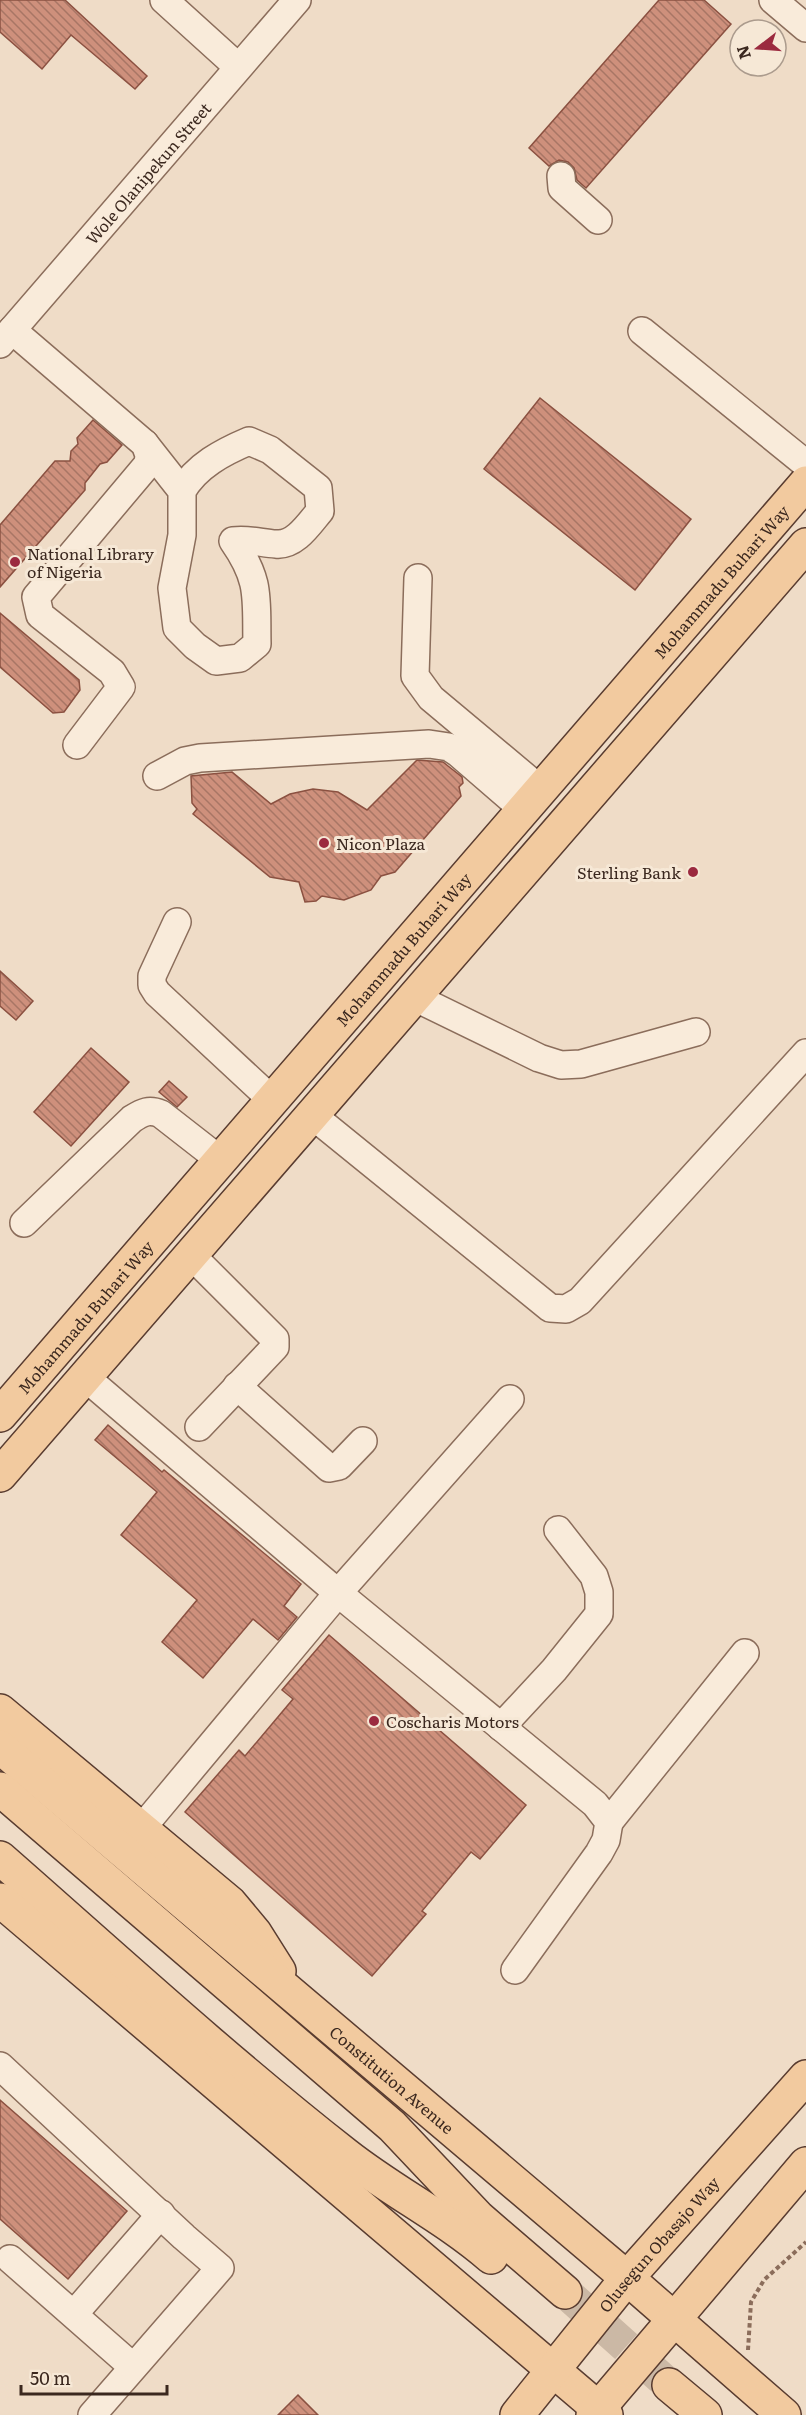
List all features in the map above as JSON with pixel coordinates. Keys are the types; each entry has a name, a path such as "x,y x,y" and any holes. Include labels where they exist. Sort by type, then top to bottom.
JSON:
{"main road":[{"name":"Mohammadu Buhari Way","path":"0,1415 532,800 800,502"},
{"path":"0,1475 322,1103 416,998 806,545"},
{"path":"304,1064 322,1103"},
{"path":"0,1711 230,1904 255,1933 300,2003"},
{"name":"Constitution Avenue","path":"0,1747 627,2278 784,2415"},
{"name":"Constitution Avenue","path":"0,1789 392,2126 559,2301 448,2222 404,2196 345,2154 169,2006 0,1857"},
{"path":"0,1900 554,2370 600,2413 674,2319 806,2164"},
{"name":"Olusegun Obasajo Way","path":"517,2415 627,2278 806,2077"},
{"path":"667,2400 705,2415"}],"street":[{"path":"164,0 238,67"},
{"path":"774,0 806,28"},
{"name":"Wole Olanipekun Street","path":"6,337 238,67 287,3"},
{"path":"561,176 562,188 598,220"},
{"path":"642,331 806,464"},
{"path":"6,337 145,444 182,491 182,535 172,588 177,628 195,646 216,661 240,658 256,644 256,584 246,560 233,541 251,539 279,545 299,536 320,511 318,488 270,450 249,441 224,451 190,478 182,491"},
{"path":"77,745 121,687 112,672 40,615 36,597 148,464 149,455 145,444"},
{"path":"418,578 415,676 431,698 532,800"},
{"path":"157,776 178,764 200,758 429,744 449,747 532,800"},
{"path":"177,922 152,976 152,985 157,993 272,1100"},
{"path":"416,998 539,1058 561,1065 581,1064 696,1032"},
{"path":"322,1103 550,1308 566,1309 580,1301 806,1053"},
{"path":"24,1223 116,1134 144,1112 153,1111 161,1114 220,1160"},
{"path":"191,1255 275,1339 275,1347 199,1427"},
{"path":"85,1377 338,1593 595,1804 609,1822"},
{"path":"237,1386 329,1468 339,1466 363,1441"},
{"path":"141,1829 338,1593 510,1399"},
{"path":"501,1727 554,1670 599,1614 599,1592 594,1576 558,1530"},
{"path":"515,1970 599,1853 606,1840 609,1822 746,1653"},
{"path":"0,2066 220,2268 92,2415"},
{"path":"74,2314 161,2214"},
{"path":"10,2259 133,2367"}],"path":[{"path":"749,2384 751,2302 764,2280 806,2242"}],"building":[{"path":"0,0 65,0 147,76 135,89 71,35 42,69 0,32"},
{"path":"659,0 704,0 728,21 728,27 586,188 577,180 574,168 568,162 559,160 549,166 529,148"},
{"path":"540,398 691,519 635,590 484,469"},
{"path":"93,420 122,445 107,462 100,464 85,483 85,490 0,587 0,525 55,461 70,461 71,451 78,444 77,438"},
{"path":"0,613 79,680 80,690 64,712 53,713 0,667"},
{"name":"Nicon Plaza","path":"417,760 443,762 462,777 463,783 459,787 461,796 395,872 381,876 371,890 344,900 322,896 316,901 305,902 299,882 270,877 193,814 197,809 192,803 191,776 232,772 271,804 290,794 313,789 338,792 367,810"},
{"path":"0,971 33,1001 16,1020 0,1006"},
{"path":"91,1048 129,1082 71,1146 34,1112"},
{"path":"169,1081 187,1097 177,1107 159,1092"},
{"path":"108,1425 162,1472 164,1470 301,1584 284,1606 297,1617 278,1640 253,1619 203,1678 162,1642 197,1600 121,1535 157,1492 95,1440"},
{"path":"329,1635 526,1805 480,1859 471,1852 422,1911 426,1914 372,1976 185,1812 239,1750 245,1756 293,1699 282,1690"},
{"path":"0,2100 127,2211 68,2279 0,2219"},
{"path":"298,2395 318,2415 278,2415"}],"tunnel":[{"path":"565,2292 669,2385"}],"place":[{"name":"National Library of Nigeria","path":"15,562"},
{"name":"Nicon Plaza","path":"324,843"},
{"name":"Sterling Bank","path":"693,872"},
{"name":"Coscharis Motors","path":"374,1721"}]}
